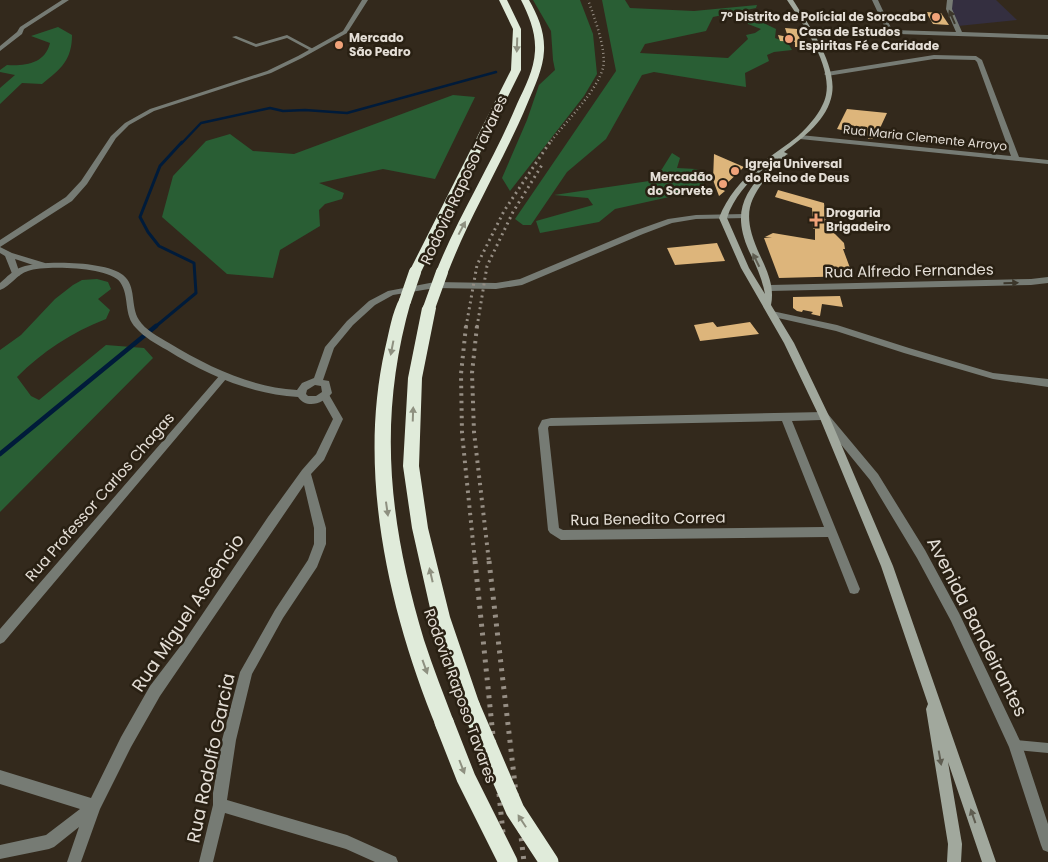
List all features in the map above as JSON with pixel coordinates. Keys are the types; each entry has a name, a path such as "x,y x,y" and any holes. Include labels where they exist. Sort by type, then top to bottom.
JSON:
{"highway":[{"name":"Rodovia Raposo Tavares","path":"503,0 517,29 516,70 415,272 404,301 393,343 385,391 382,444 386,503 396,568 415,641 466,778 508,862"},
{"name":"Rodovia Raposo Tavares","path":"526,0 536,20 540,39 539,60 513,131 454,243 429,308 415,378 411,466 420,528 441,617 470,705 515,810 549,862"}],"main road":[{"path":"769,310 770,288 749,245 744,216 746,205 760,181 819,115 829,94 827,74 809,29 790,0"},
{"path":"723,218 734,196 766,162 800,137"},
{"name":"Avenida Bandeirantes","path":"723,218 745,268 789,343 824,416 887,566 989,862"},
{"name":"Avenida Bandeirantes","path":"926,676 955,844 954,862"}],"street":[{"path":"0,47 14,38 22,28 66,0"},
{"path":"0,244 69,199 84,182 113,138 127,124 152,110 268,72 313,50 345,32 365,0"},
{"path":"875,0 890,32"},
{"path":"950,0 949,9 960,34"},
{"path":"809,29 1048,37"},
{"path":"827,74 934,57 976,58 980,61 1016,159"},
{"name":"Rua Maria Clemente Arroyo","path":"800,137 1048,162"},
{"path":"318,381 330,348 350,323 372,303 391,294 435,284 496,286 522,282 640,232 671,221 696,217 723,218 744,216"},
{"path":"0,250 9,255 42,265 96,269 118,275 126,285 134,319 141,328 156,339 223,377 283,394 301,394"},
{"path":"9,255 16,274"},
{"path":"0,287 16,274 30,267 42,265"},
{"name":"Rua Alfredo Fernandes","path":"770,288 1031,282 1048,280"},
{"path":"769,310 837,328 993,376 1048,383"},
{"name":"Rua Professor Carlos Chagas","path":"0,638 223,377"},
{"path":"318,381 324,382 328,387 325,396 318,400 309,401 302,397 301,394 301,390 306,384 318,381"},
{"name":"Rua Miguel Ascêncio","path":"74,862 94,806 126,742 155,691 306,472 320,457 338,419 325,396"},
{"name":"Rua Benedito Correa","path":"824,416 546,423 543,428 554,530 561,535 832,532"},
{"name":"Avenida Bandeirantes","path":"824,416 874,477 921,554 955,617 1015,745 1048,845"},
{"path":"786,418 854,589"},
{"name":"Rua Rodolfo Garcia","path":"206,862 220,805 220,793 229,740 246,672 279,614 313,563 320,544 320,528 306,472"},
{"path":"0,777 94,806"},
{"path":"220,805 347,842 391,862"},
{"path":"0,852 49,842 94,806"}],"lane":[{"path":"234,37 256,46 287,36 313,50"},
{"path":"1015,745 1048,748"}],"shaded area":[{"path":"952,0 996,0 1017,20 958,26 952,10"}],"green space":[{"path":"533,0 580,0 593,34 597,74 584,96 510,191 502,178 527,120 539,85 555,70 551,31"},
{"path":"602,0 625,0 630,8 694,11 757,5 756,8 713,17 706,31 645,44 640,53 728,58 748,39 746,35 761,29 748,24 746,20 751,17 776,29 775,38 788,43 792,50 774,52 767,55 769,61 745,73 746,87 654,72 642,75 606,139 567,172 531,225 523,225 515,219 616,71"},
{"path":"58,27 72,35 68,58 55,74 42,84 22,83 0,104 0,88 15,75 0,72 0,70 7,65 27,64 39,59 44,55 50,43 31,36"},
{"path":"453,95 475,97 435,179 383,169 319,183 344,193 342,199 325,204 319,210 320,226 280,250 273,278 227,274 162,217 173,176 206,141 230,134 253,151 294,154"},
{"path":"672,153 680,158 677,168 696,169 708,175 701,190 615,209 599,222 540,233 536,221 593,205 588,198 554,195 649,181 662,169"},
{"path":"97,279 108,282 111,289 98,299 110,310 106,319 81,330 58,344 17,377 31,396 39,400 106,345 144,348 153,358 0,512 0,350 21,335 55,299 73,285 82,280"}],"building":[{"name":"7º Distrito de Polícial de Sorocaba","path":"926,12 941,13 949,25 933,24"},
{"name":"Casa de Estudos Espiritas Fé e Caridade","path":"785,28 797,29 802,47 795,47 795,42 780,41 778,35 788,37"},
{"path":"847,109 887,113 875,139 868,139 869,136 837,129"},
{"path":"714,154 744,167 721,189 725,191 719,196 713,180"},
{"path":"778,190 824,203 826,225 844,243 845,249 843,249 853,276 779,278 764,238 772,237 765,237 773,233 815,240 815,229 813,229 812,208 775,197"},
{"path":"717,243 725,261 675,265 667,248"},
{"path":"840,296 843,307 822,304 820,316 811,314 813,312 797,311 793,308 793,297"},
{"path":"713,322 717,327 750,322 759,334 700,341 694,325"}],"waterway":[{"path":"181,144 201,123 270,108 283,111 305,110 347,113 496,72"},
{"path":"155,327 196,293 194,263 159,246 148,232 140,217 160,166 182,142"},
{"path":"0,454 156,326"}],"railway":[{"path":"549,144 587,97 603,68 602,43 588,0"},
{"path":"466,327 477,265 504,211 550,142"},
{"path":"477,327 487,266 513,212 542,165"},
{"path":"466,326 461,374 462,433 475,562"},
{"path":"477,326 472,373 474,432 489,562"},
{"path":"475,561 506,862"},
{"path":"489,561 524,862"}],"place":[{"name":"7º Distrito de Polícial de Sorocaba","path":"936,17"},
{"name":"Casa de Estudos Espiritas Fé e Caridade","path":"789,39"},
{"name":"Mercado São Pedro","path":"339,45"},
{"name":"Igreja Universal do Reino de Deus","path":"735,171"},
{"name":"Mercadão do Sorvete","path":"723,184"},
{"name":"Drogaria Brigadeiro","path":"816,220"}]}
